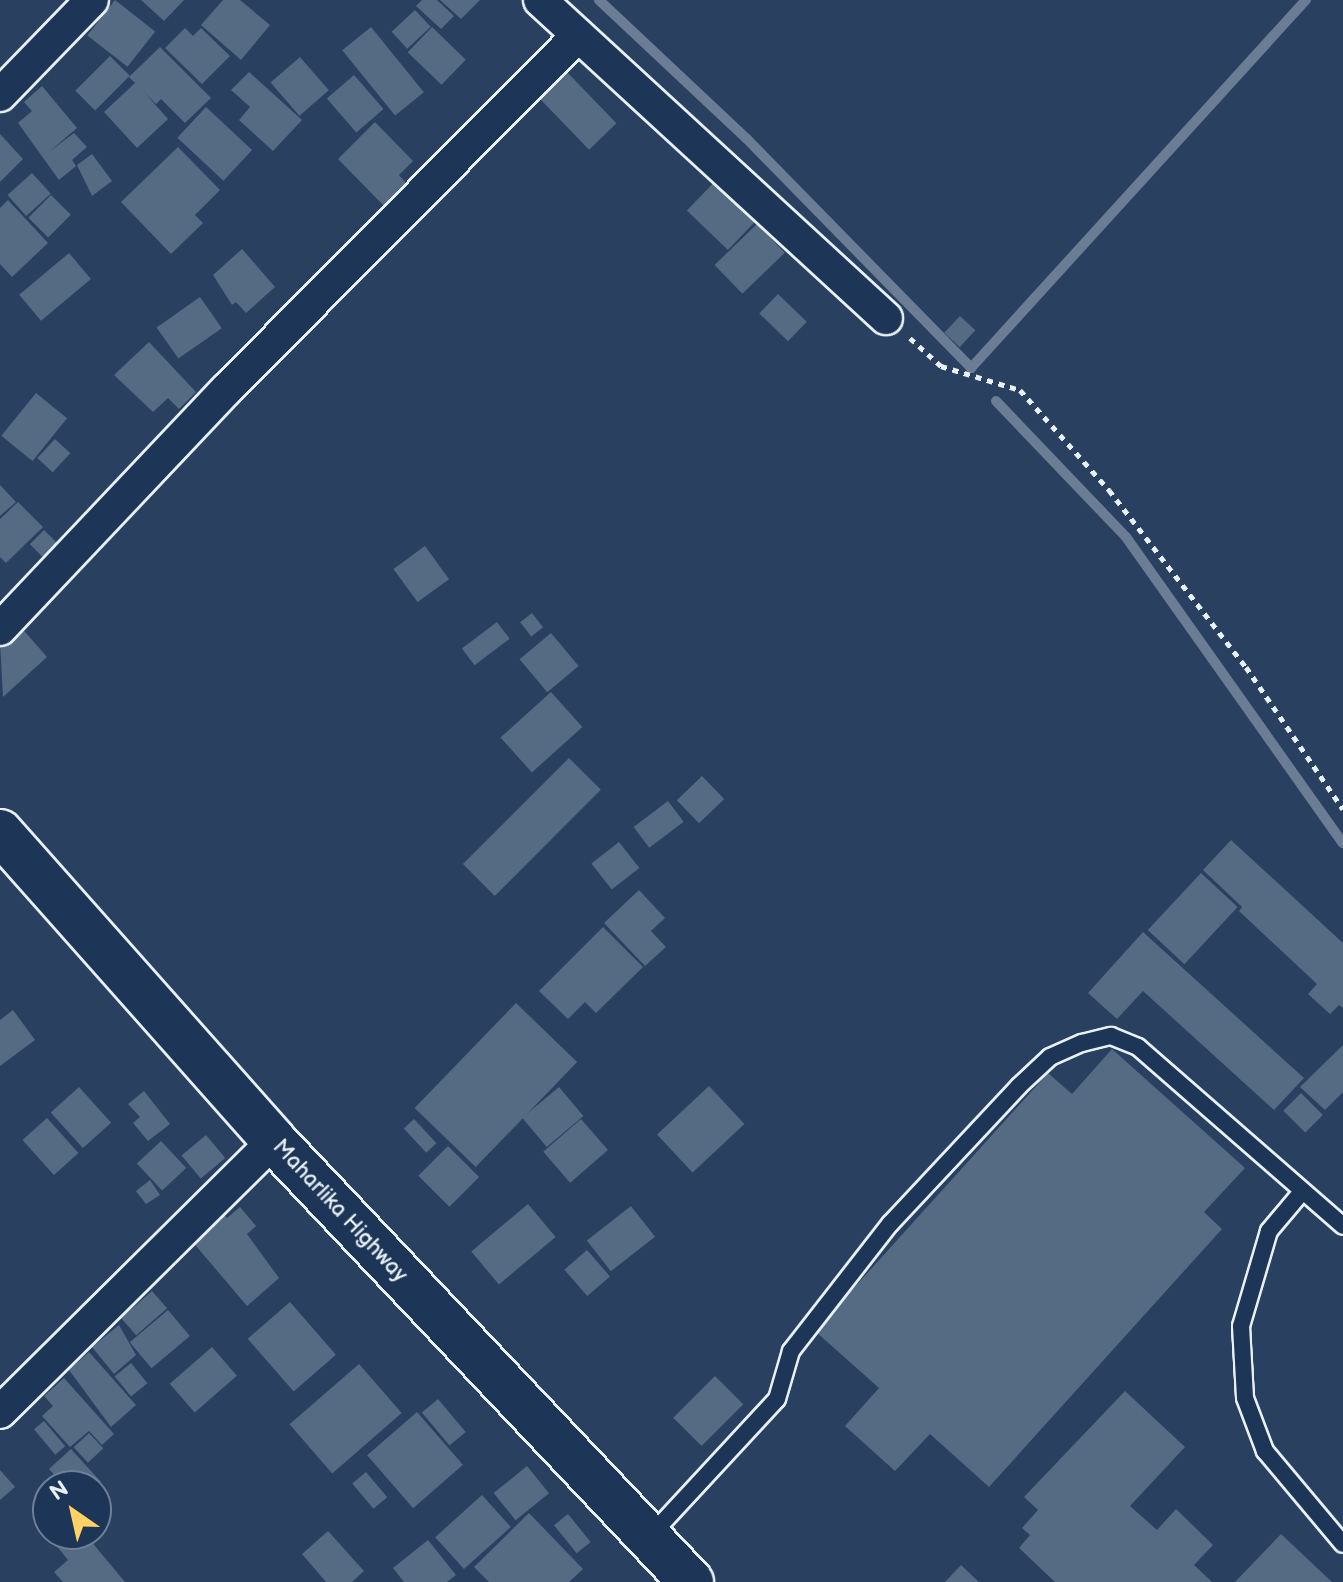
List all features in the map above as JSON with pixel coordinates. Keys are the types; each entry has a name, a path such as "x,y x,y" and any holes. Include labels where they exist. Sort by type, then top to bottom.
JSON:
{"main road":[{"name":"Maharlika Highway","path":"0,832 274,1141 691,1582"}],"street":[{"path":"0,95 92,0"},
{"path":"540,0 886,318"},
{"path":"0,629 226,390 578,35"},
{"path":"0,1412 274,1141"}],"lane":[{"path":"647,1538 777,1399 791,1351 890,1224 1050,1057 1111,1036 1138,1047 1301,1193 1343,1226"},
{"path":"1301,1193 1269,1231 1241,1326 1245,1398 1265,1451 1343,1544"}],"path":[{"path":"886,318 941,366 1020,390 1109,490 1246,667 1343,809"}],"building":[{"path":"115,0 155,31 127,67 87,35"},
{"path":"141,0 184,0 164,21"},
{"path":"223,0 240,0 270,25 241,60 201,25"},
{"path":"422,0 437,0 454,16 441,29 416,6"},
{"path":"440,0 480,0 461,19"},
{"path":"415,10 431,27 407,49 392,32"},
{"path":"371,27 424,92 395,116 342,50"},
{"path":"432,27 466,60 441,85 408,52"},
{"path":"185,28 193,36 201,28 230,56 202,84 165,48"},
{"path":"160,47 211,98 185,123 161,99 156,104 144,92 168,119 137,148 104,112 135,83 129,77"},
{"path":"110,56 130,76 95,110 75,91"},
{"path":"300,57 329,90 299,116 271,83"},
{"path":"565,70 616,123 589,150 538,96"},
{"path":"249,72 302,120 273,151 239,120 250,107 231,90"},
{"path":"354,75 384,109 356,133 327,99"},
{"path":"42,86 77,128 49,152 74,133 87,147 72,160 76,166 59,180 18,123 32,111 24,102"},
{"path":"206,107 252,150 223,181 177,138"},
{"path":"375,122 413,161 399,175 407,184 384,206 338,159"},
{"path":"0,134 23,159 0,182"},
{"path":"178,147 220,190 195,215 203,223 171,254 121,202"},
{"path":"92,154 112,181 92,196 77,165"},
{"path":"32,173 51,194 26,216 7,195"},
{"path":"723,173 764,213 728,250 687,210"},
{"path":"51,195 71,215 48,237 28,218"},
{"path":"8,200 48,243 12,277 0,264 0,208"},
{"path":"757,224 785,253 742,294 715,265"},
{"path":"242,249 275,287 246,313 236,302 232,305 213,275"},
{"path":"69,253 91,279 41,321 19,295"},
{"path":"778,294 807,322 788,341 759,313"},
{"path":"200,297 222,328 178,359 157,327"},
{"path":"960,316 975,330 960,347 944,333"},
{"path":"149,342 196,392 179,409 168,398 153,412 114,375"},
{"path":"36,393 67,418 32,461 1,436"},
{"path":"55,439 70,453 53,472 37,458"},
{"path":"0,485 16,502 0,516"},
{"path":"18,502 43,527 6,563 0,557 0,519"},
{"path":"44,530 60,546 46,560 30,544"},
{"path":"425,546 449,579 418,602 393,569"},
{"path":"532,613 543,627 531,636 520,622"},
{"path":"497,622 510,639 474,665 462,648"},
{"path":"19,625 47,657 3,697 0,642"},
{"path":"551,633 579,666 547,692 520,659"},
{"path":"551,692 582,727 532,772 500,738"},
{"path":"569,758 601,790 495,896 463,864"},
{"path":"702,776 724,799 699,823 677,800"},
{"path":"668,801 684,822 649,848 634,827"},
{"path":"1231,840 1343,943 1343,1008 1339,1005 1330,1014 1308,994 1317,984 1239,911 1242,907 1203,870"},
{"path":"619,842 639,868 612,890 591,864"},
{"path":"1201,873 1238,907 1184,964 1148,930"},
{"path":"639,890 665,918 651,931 666,947 645,966 604,923"},
{"path":"603,927 643,967 596,1013 585,1002 568,1019 539,991"},
{"path":"1143,932 1304,1078 1274,1110 1143,991 1117,1019 1088,993"},
{"path":"516,1003 577,1062 476,1167 415,1108"},
{"path":"13,1010 35,1040 0,1066 0,1020"},
{"path":"1343,1045 1343,1092 1325,1110 1300,1087"},
{"path":"1112,1049 1245,1168 1204,1212 1222,1229 989,1487 930,1434 895,1471 845,1426 879,1388 815,1331 1048,1073 1072,1094"},
{"path":"709,1086 744,1124 693,1172 657,1134"},
{"path":"79,1087 111,1123 83,1148 51,1112"},
{"path":"559,1087 583,1116 547,1147 522,1118"},
{"path":"144,1091 170,1124 148,1141 133,1123 140,1117 128,1104"},
{"path":"1301,1093 1323,1115 1305,1133 1283,1111"},
{"path":"47,1118 78,1153 54,1175 22,1140"},
{"path":"414,1119 437,1143 426,1153 404,1129"},
{"path":"581,1119 608,1150 570,1183 543,1152"},
{"path":"206,1135 225,1158 201,1179 181,1156"},
{"path":"161,1141 186,1168 162,1191 137,1164"},
{"path":"448,1146 479,1177 449,1207 418,1176"},
{"path":"150,1180 160,1195 146,1204 136,1191"},
{"path":"528,1204 556,1237 499,1285 471,1252"},
{"path":"631,1206 655,1237 611,1271 587,1240"},
{"path":"240,1207 256,1226 247,1234 279,1278 247,1306 191,1240 223,1213 227,1218"},
{"path":"587,1250 610,1276 587,1296 564,1270"},
{"path":"152,1291 167,1308 136,1335 121,1318"},
{"path":"290,1302 336,1355 294,1392 248,1339"},
{"path":"168,1310 190,1336 152,1368 130,1342"},
{"path":"119,1325 136,1355 114,1374 92,1347"},
{"path":"212,1347 237,1376 195,1412 170,1384"},
{"path":"89,1352 136,1405 111,1427 69,1370"},
{"path":"131,1363 147,1383 131,1396 115,1376"},
{"path":"359,1364 402,1413 332,1473 290,1424"},
{"path":"715,1376 743,1404 702,1446 673,1418"},
{"path":"64,1378 114,1434 102,1445 89,1431 70,1447 42,1416 53,1406 44,1396"},
{"path":"1125,1391 1185,1447 1130,1506 1157,1530 1176,1509 1213,1545 1194,1565 1212,1582 1055,1582 1019,1548 1030,1535 1022,1528 1038,1510 1024,1497"},
{"path":"438,1399 466,1432 450,1445 422,1412"},
{"path":"417,1412 463,1465 413,1508 367,1455"},
{"path":"44,1421 65,1446 55,1455 34,1429"},
{"path":"89,1433 103,1448 88,1463 74,1447"},
{"path":"71,1449 90,1470 50,1470"},
{"path":"527,1466 549,1493 516,1520 494,1493"},
{"path":"0,1470 15,1487 0,1500"},
{"path":"366,1472 387,1497 373,1509 352,1484"},
{"path":"482,1495 511,1527 464,1569 435,1537"},
{"path":"529,1513 583,1569 569,1582 489,1582 474,1567"},
{"path":"568,1514 591,1542 577,1553 554,1525"},
{"path":"328,1531 364,1571 352,1582 326,1582 302,1554"},
{"path":"1281,1534 1332,1582 1235,1582"},
{"path":"428,1540 456,1575 447,1582 404,1582 393,1568"},
{"path":"60,1550 98,1550 125,1582 63,1582 54,1572 68,1560"},
{"path":"961,1565 979,1582 945,1582"}],"waterway":[{"path":"599,0 746,138 971,368 1306,0"},
{"path":"996,401 1126,537 1343,843"}]}
